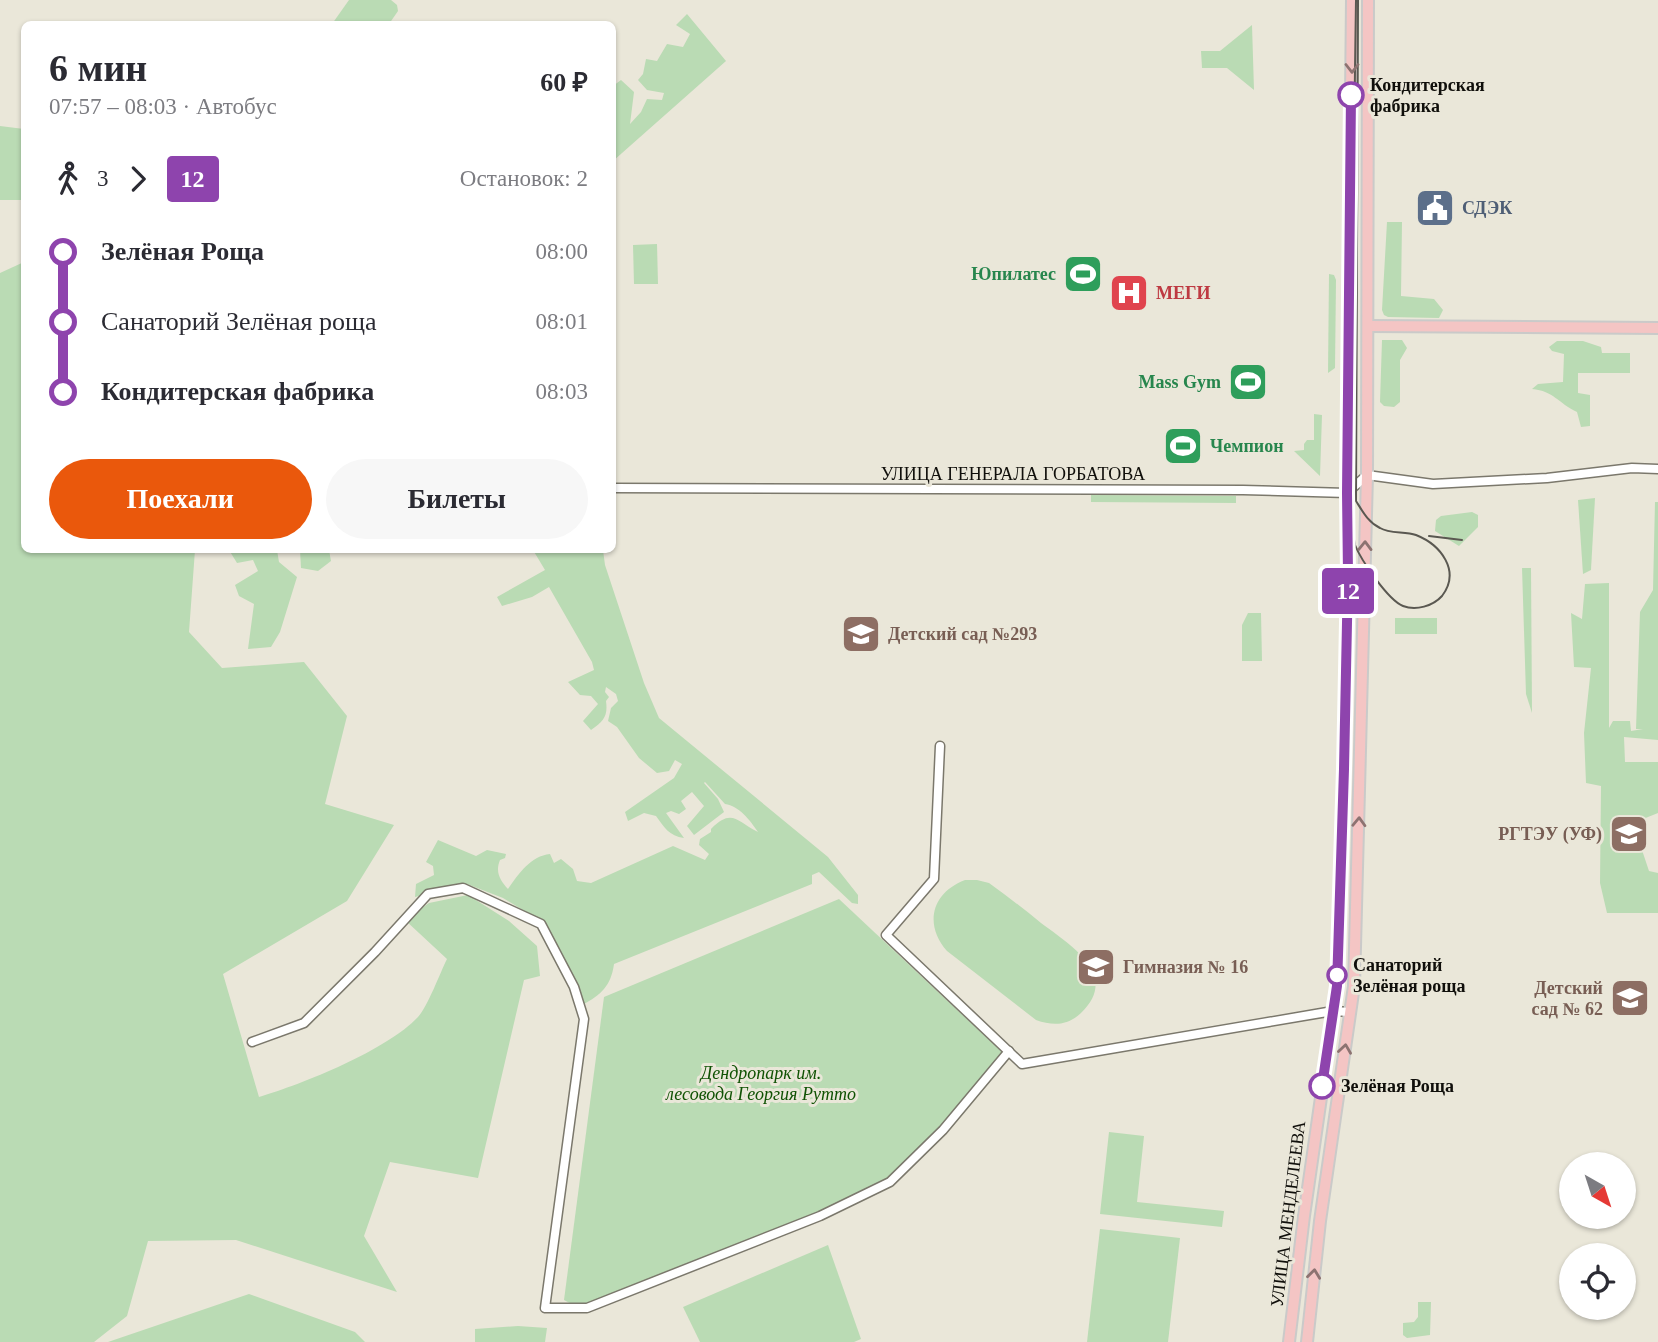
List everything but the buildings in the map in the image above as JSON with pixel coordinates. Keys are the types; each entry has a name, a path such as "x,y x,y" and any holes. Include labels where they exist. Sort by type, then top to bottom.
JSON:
{"main road":[{"name":"УЛИЦА МЕНДЕЛЕЕВА","path":"1289,1342 1337,986 1348,574 1352,0"},
{"name":"УЛИЦА МЕНДЕЛЕЕВА","path":"1307,1342 1320,1221 1354,986 1367,475 1368,0"},
{"path":"1369,326 1658,328"}],"street":[{"path":"1347,493 1367,475 1445,484 1547,478 1632,468 1658,469"},
{"name":"УЛИЦА ГЕНЕРАЛА ГОРБАТОВА","path":"616,488 1243,490 1347,493"},
{"path":"940,746 934,879 886,935 1022,1064 1333,1011 1350,1012"},
{"path":"252,1042 304,1023 428,894 463,888 541,924 574,987 584,1019 545,1308 566,1309 587,1308 820,1216 890,1182 943,1129 1009,1051"}],"green space":[{"path":"349,0 391,0 397,5 398,11 391,21 334,21"},
{"path":"687,14 726,61 616,158 616,84 621,80 634,92 630,124 641,112 647,99 662,100 664,93 647,90 638,80 643,74 646,59 657,61 667,44 683,47 690,34 676,25"},
{"path":"1252,25 1254,90 1227,68 1202,68 1201,51 1220,51"},
{"path":"0,126 21,129 21,200 0,200"},
{"path":"1387,222 1402,222 1401,296 1434,299 1443,310 1439,318 1384,315 1382,310"},
{"path":"657,244 658,284 634,284 633,245"},
{"path":"21,263 21,553 195,553 189,632 222,668 304,662 347,716 325,804 394,825 347,901 223,974 259,1097 320,1075 366,1053 386,1042 418,1017 430,998 447,959 405,920 429,903 468,895 509,921 537,946 540,976 524,980 478,1178 390,1162 364,1236 397,1292 236,1240 148,1241 127,1316 94,1342 0,1342 0,273"},
{"path":"1329,274 1334,275 1336,280 1335,368 1328,373"},
{"path":"1382,340 1402,340 1407,348 1400,360 1400,402 1394,407 1384,406 1380,402"},
{"path":"1557,341 1583,341 1601,347 1602,353 1630,353 1630,373 1578,373 1578,393 1590,395 1590,426 1581,427 1577,412 1551,395 1532,389 1538,384 1563,382 1564,354 1552,351 1549,347"},
{"path":"1314,414 1322,415 1320,476 1294,451 1304,450 1307,440 1314,440"},
{"path":"1091,495 1236,496 1236,503 1091,502"},
{"path":"1595,498 1591,570 1583,574 1578,500"},
{"path":"1655,502 1658,502 1658,740 1624,737 1625,762 1658,762 1658,813 1633,823 1649,871 1658,873 1658,913 1607,913 1600,883 1601,786 1586,783 1584,733 1591,668 1574,667 1571,613 1582,619 1585,584 1609,583 1609,728 1613,721 1630,721 1631,731 1643,729 1636,729 1640,612 1653,590"},
{"path":"1472,512 1478,515 1478,527 1459,546 1435,531 1436,520 1441,516"},
{"path":"231,553 278,553 279,562 297,577 280,632 271,647 248,649 254,604 239,596 235,585 258,571 253,560 237,563"},
{"path":"300,553 330,553 331,561 318,571 301,568"},
{"path":"535,553 603,553 644,683 659,718 828,857 858,895 858,904 852,903 819,872 812,875 812,884 614,964 604,989 582,1005 541,921 503,898 467,884 415,897 416,884 434,875 433,866 426,862 438,840 476,856 487,850 506,854 505,858 500,860 498,872 508,889 526,866 543,855 550,854 554,863 561,859 573,869 577,881 591,883 673,846 705,860 709,854 699,845 700,839 724,819 734,819 758,832 744,814 725,804 705,782 724,812 694,835 687,826 704,806 692,792 681,801 686,809 679,814 671,811 666,813 684,838 671,833 656,816 644,813 628,821 625,812 674,778 682,764 675,760 669,771 657,773 639,758 617,727 608,721 611,708 618,701 616,694 606,687 605,692 609,697 604,718 591,730 583,721 598,704 591,696 580,695 568,682 594,670 592,662 549,587 532,597 502,606 497,597 545,570"},
{"path":"1522,568 1531,568 1532,713 1526,694"},
{"path":"1248,613 1261,613 1262,661 1242,661 1242,625"},
{"path":"1395,618 1437,618 1437,634 1395,634"},
{"path":"965,880 989,883 1077,951 1093,973 1096,986 1092,999 1081,1013 1060,1024 1036,1020 947,951 935,931 935,911 938,901 945,893"},
{"name":"Дендропарк им. лесовода Георгия Рутто","path":"839,899 1002,1052 941,1127 887,1180 818,1212 579,1308 564,1300 604,997"},
{"path":"1109,1132 1144,1136 1137,1202 1224,1211 1222,1227 1100,1214"},
{"path":"1100,1229 1180,1238 1168,1342 1087,1342"},
{"path":"828,1245 861,1339 854,1342 700,1342 683,1307"},
{"path":"249,1294 355,1332 365,1342 108,1342"},
{"path":"1418,1302 1431,1302 1430,1335 1407,1338 1403,1335 1403,1323 1414,1322 1418,1317"},
{"path":"518,1326 547,1328 545,1342 475,1342 475,1329"}],"tram line":[{"path":"1356,0 1351,466 1354,539 1363,560 1390,596 1403,606 1419,608 1442,596 1449,577 1446,560 1425,539 1376,526 1356,501 1358,0"},
{"path":"1429,536 1462,540"}],"bus line":[{"name":"12","path":"1322,1086 1337,986 1344,769 1351,95"}],"place":[{"name":"Кондитерская фабрика","path":"1351,95"},
{"name":"СДЭК","path":"1435,208"},
{"name":"Юпилатес","path":"1083,274"},
{"name":"МЕГИ","path":"1129,293"},
{"name":"Mass Gym","path":"1248,382"},
{"name":"Чемпион","path":"1183,446"},
{"name":"Детский сад №293","path":"861,634"},
{"name":"РГТЭУ (УФ)","path":"1629,834"},
{"name":"Гимназия № 16","path":"1096,967"},
{"name":"Санаторий Зелёная роща","path":"1337,975"},
{"name":"Детский сад № 62","path":"1630,998"},
{"name":"Зелёная Роща","path":"1322,1086"}]}
